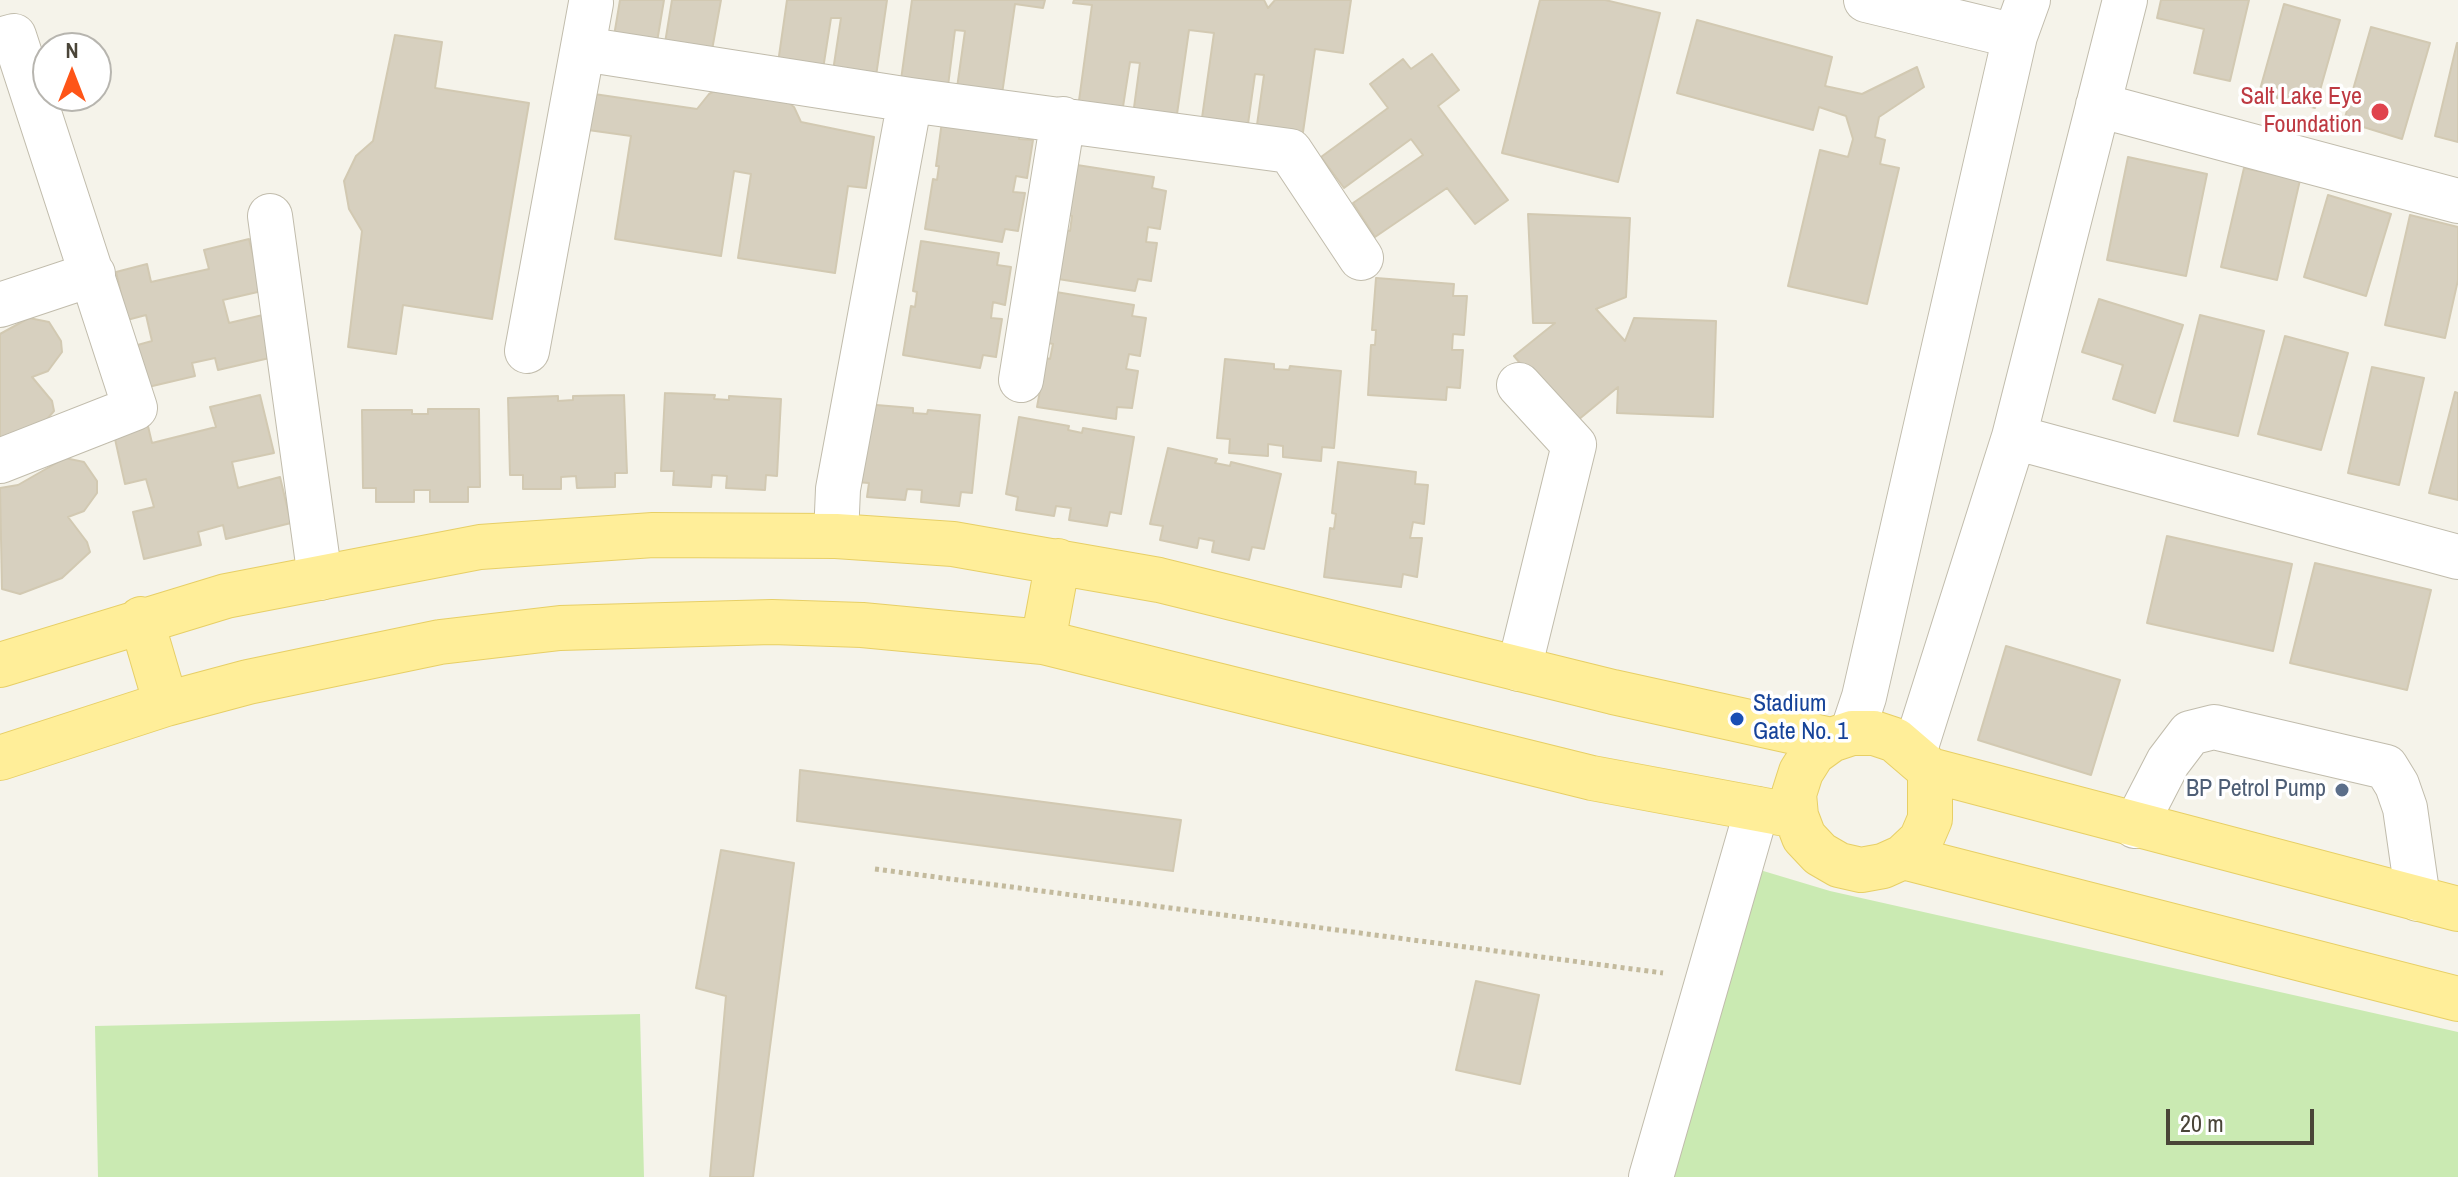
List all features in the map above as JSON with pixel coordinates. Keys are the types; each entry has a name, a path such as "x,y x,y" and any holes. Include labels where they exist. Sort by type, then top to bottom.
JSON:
{"main road":[{"path":"0,665 141,619 226,596 453,551 554,539 772,534 953,544 1159,580 1519,669 1842,737 1874,733 1895,740 1922,762 2135,826 2438,904"},
{"path":"1043,642 1058,561"},
{"path":"141,619 166,704"},
{"path":"0,758 166,704 336,662 491,634 560,628 772,622 862,625 1043,642 1592,778 1777,813 1820,854 1839,865 1861,870 1883,866 1903,857 1921,840 1930,819 1922,762"},
{"path":"1777,813 1794,794 1801,772 1813,753 1842,737"},
{"path":"1903,857 2458,999"}],"street":[{"path":"1842,737 1864,697 2022,18 1866,0"},
{"path":"1922,762 2014,437 2125,0"},
{"path":"527,351 591,3"},
{"path":"0,40 14,36 135,408 0,461"},
{"path":"583,49 910,100 1290,151 1361,258"},
{"path":"836,536 838,489 910,100"},
{"path":"2098,105 2458,201"},
{"path":"1021,380 1063,119"},
{"path":"270,216 320,578"},
{"path":"0,305 93,274"},
{"path":"1519,385 1574,445 1519,669"},
{"path":"2014,437 2458,557"},
{"path":"2135,826 2168,762 2190,733 2214,727 2386,767 2397,785 2438,904"},
{"path":"1651,1177 1706,991 1777,813"}],"path":[{"path":"875,869 1671,974 1706,991"}],"green space":[{"path":"1760,870 1830,891 2458,1032 2458,1177 1670,1177"},
{"path":"640,1014 644,1177 98,1177 95,1026"}],"building":[{"path":"620,0 664,0 657,42 614,36"},
{"path":"672,0 721,0 712,50 665,43"},
{"path":"787,0 887,0 876,76 833,71 841,18 831,18 823,69 778,63"},
{"path":"912,0 1045,0 1043,8 1015,4 1002,94 957,88 965,31 955,30 948,86 901,80"},
{"path":"1074,0 1264,0 1268,8 1275,0 1351,0 1343,53 1315,49 1302,139 1256,132 1264,75 1255,74 1247,131 1201,125 1214,33 1189,30 1176,121 1133,115 1140,63 1130,62 1122,113 1078,108 1092,5 1073,3"},
{"path":"1540,0 1605,0 1660,13 1618,182 1502,153"},
{"path":"2161,0 2249,0 2230,81 2194,73 2204,29 2157,18"},
{"path":"2284,4 2340,20 2315,108 2259,93"},
{"path":"1697,20 1832,57 1825,86 1862,94 1917,67 1924,87 1879,117 1875,137 1885,140 1880,164 1899,168 1867,304 1788,286 1820,150 1848,157 1853,139 1846,116 1819,107 1813,130 1677,93"},
{"path":"2371,27 2430,43 2402,139 2344,121"},
{"path":"395,35 442,42 435,88 529,103 492,319 403,305 396,354 348,347 362,231 349,209 344,181 356,156 373,141"},
{"path":"2458,43 2458,142 2435,136"},
{"path":"1432,54 1459,90 1438,106 1508,200 1475,224 1447,188 1375,237 1353,203 1423,155 1411,139 1344,188 1321,157 1388,108 1370,84 1403,59 1411,69"},
{"path":"722,87 784,99 794,107 801,122 874,137 866,188 848,186 835,273 738,258 751,174 734,171 721,256 615,239 631,136 588,130 594,94 697,109 709,94"},
{"path":"943,114 1021,127 1019,139 1033,140 1027,178 1016,176 1013,192 1025,193 1018,231 1005,229 1002,242 925,229 933,179 937,180"},
{"path":"2128,157 2207,174 2186,276 2107,260"},
{"path":"1077,165 1154,177 1152,188 1166,191 1160,229 1148,227 1146,242 1157,243 1151,281 1138,279 1135,291 1058,279 1066,230 1070,231 1072,216 1069,215"},
{"path":"2244,168 2300,180 2277,280 2221,267"},
{"path":"2328,195 2391,214 2366,296 2304,277"},
{"path":"1528,214 1630,218 1626,297 1596,309 1625,341 1634,318 1716,321 1713,417 1617,413 1618,387 1572,425 1514,356 1555,323 1533,323"},
{"path":"2410,215 2458,227 2458,280 2445,338 2385,325"},
{"path":"249,239 262,291 223,300 229,323 267,314 278,356 218,370 215,358 192,363 195,376 144,388 134,346 152,341 146,315 127,320 116,272 147,264 151,282 209,269 204,250"},
{"path":"921,241 999,253 997,265 1011,267 1005,305 993,302 991,318 1002,319 996,357 983,355 980,368 903,355 911,306 915,307 917,292 913,291"},
{"path":"1376,278 1454,284 1453,296 1467,296 1464,335 1453,334 1452,350 1463,350 1460,388 1447,387 1446,400 1368,395 1371,345 1375,345 1376,330 1372,330"},
{"path":"1056,292 1134,305 1132,316 1146,318 1140,356 1129,354 1126,369 1138,371 1132,408 1117,407 1116,419 1037,407 1046,358 1050,359 1053,344 1048,343"},
{"path":"2099,299 2183,325 2155,413 2113,399 2123,365 2082,352"},
{"path":"2200,315 2264,331 2238,436 2174,421"},
{"path":"29,318 49,322 61,341 62,352 48,371 32,377 52,401 54,411 42,425 0,448 0,334"},
{"path":"2285,336 2348,353 2321,450 2258,434"},
{"path":"1225,359 1274,364 1274,369 1289,370 1290,366 1341,371 1334,448 1322,447 1321,461 1283,457 1283,446 1268,444 1268,456 1229,453 1230,439 1217,438"},
{"path":"2372,367 2424,378 2399,485 2348,473"},
{"path":"2455,392 2458,393 2458,500 2429,493"},
{"path":"665,393 715,395 714,399 729,400 729,396 781,399 777,476 766,475 765,490 726,488 727,476 712,475 711,487 673,485 674,471 661,471"},
{"path":"260,395 274,453 232,462 238,488 280,477 291,523 226,539 223,525 198,532 201,545 144,559 133,512 154,507 146,479 125,484 113,430 147,422 152,443 216,427 210,407"},
{"path":"624,395 627,473 615,473 615,487 577,488 576,476 561,477 561,489 523,489 523,475 510,475 508,398 558,396 558,401 573,400 573,396"},
{"path":"864,404 913,408 913,413 927,414 928,410 980,415 972,493 961,492 959,506 921,502 922,490 907,489 905,500 867,497 869,483 856,482"},
{"path":"428,409 479,409 480,487 468,487 468,502 430,502 430,490 414,490 414,502 376,502 376,488 363,488 362,410 412,410 412,414 428,414"},
{"path":"1019,417 1069,426 1068,430 1082,433 1083,428 1134,437 1121,514 1110,512 1107,526 1069,520 1071,508 1056,506 1054,516 1016,510 1018,497 1006,494"},
{"path":"1168,448 1217,459 1215,463 1230,466 1231,462 1281,474 1264,549 1252,547 1249,560 1212,552 1214,541 1199,538 1197,548 1160,540 1163,526 1150,524"},
{"path":"65,458 84,462 97,481 97,493 84,511 68,517 87,542 90,552 62,578 20,594 2,589 0,488 18,485"},
{"path":"1338,462 1416,472 1415,484 1428,485 1424,524 1413,522 1410,538 1422,538 1417,577 1403,574 1401,587 1324,577 1330,528 1334,529 1336,514 1332,513"},
{"path":"2167,536 2292,564 2273,651 2147,623"},
{"path":"2315,563 2431,590 2407,690 2290,663"},
{"path":"2006,646 2120,680 2091,775 1978,740"},
{"path":"800,770 1181,820 1173,871 797,821"},
{"path":"721,850 794,863 753,1177 710,1177 726,996 696,988"},
{"path":"1476,981 1539,995 1520,1084 1456,1070"}],"place":[{"name":"Salt Lake Eye Foundation","path":"2380,112"},
{"name":"Stadium Gate No. 1","path":"1737,719"},
{"name":"BP Petrol Pump","path":"2342,790"}]}
